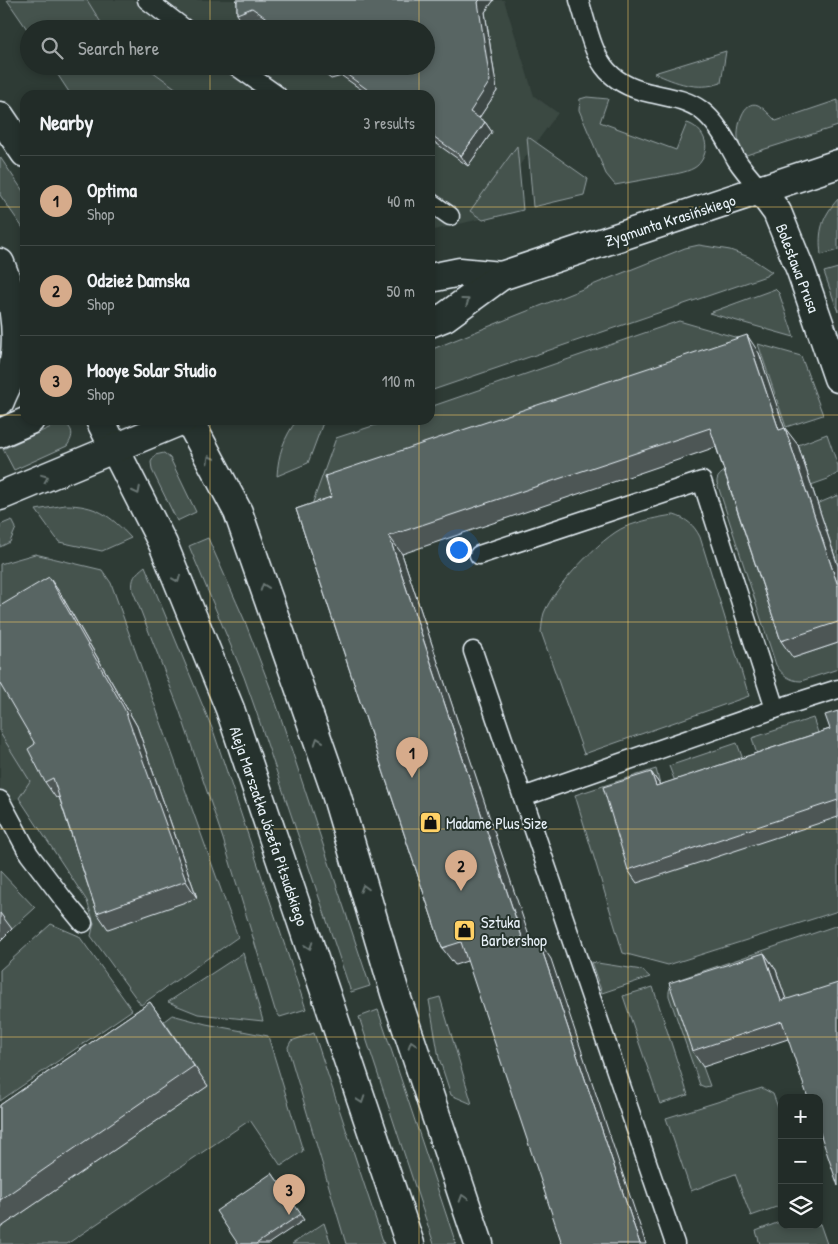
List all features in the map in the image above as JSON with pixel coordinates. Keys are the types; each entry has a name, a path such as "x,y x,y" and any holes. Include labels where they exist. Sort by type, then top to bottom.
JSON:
{"street":[{"path":"0,116 20,146"},
{"name":"Zygmunta Krasińskiego","path":"435,321 445,317 501,276 838,164"},
{"name":"Bolesława Prusa","path":"760,189 777,212 801,271 838,378"},
{"path":"0,258 20,285"},
{"path":"0,263 7,280 15,314 15,346 11,376 0,401"},
{"name":"Zygmunta Krasińskiego","path":"435,277 460,272 501,276"},
{"path":"0,433 20,424"},
{"name":"Aleja Marszałka Józefa Piłsudskiego","path":"103,425 163,544 230,709 410,1244"},
{"path":"0,496 172,425"},
{"path":"193,425 238,512 331,778 395,993 478,1244"}],"lane":[{"path":"147,0 173,20"},
{"path":"579,0 600,63 614,79 637,90 682,100 700,109 714,121 737,161 760,189"},
{"path":"249,75 270,90"},
{"path":"435,206 450,216"},
{"path":"479,555 702,480 774,709"},
{"path":"473,650 675,1244"},
{"path":"523,797 774,709 838,689"},
{"path":"0,800 29,854 83,922"}],"shaded area":[{"path":"7,0 87,0 99,20 21,20"},
{"path":"87,0 504,0 534,96 558,113 480,219 435,230 435,90 178,90 157,75 435,75 435,20 99,20"},
{"path":"726,51 721,83 704,86 687,85 654,73"},
{"path":"58,75 157,75 178,90 68,90"},
{"path":"587,97 608,99 600,122 676,150 687,123 696,127 701,132 706,145 702,160 694,168 683,172 615,185 606,174 579,110 580,99"},
{"path":"838,100 838,126 743,156 738,133 742,115 748,106 758,105 776,121"},
{"path":"527,136 588,179 584,195 533,207"},
{"path":"517,146 523,210 483,220 470,211"},
{"path":"0,157 20,187 20,224 0,195"},
{"path":"838,199 838,250 821,255 820,239 822,225 828,212"},
{"path":"699,245 730,250 749,257 772,272 766,276 435,389 435,348 685,248"},
{"path":"838,268 838,312 824,272"},
{"path":"775,289 779,293 794,337 709,313"},
{"path":"679,321 745,340 333,508 308,516 336,438 376,425 435,425 435,405"},
{"path":"758,344 801,356 823,415 786,427"},
{"path":"55,425 67,425 72,432 67,446 14,470 3,449"},
{"path":"294,425 322,425 308,463 277,476 282,447"},
{"path":"827,434 838,466 838,473 811,485 798,445"},
{"path":"164,453 170,458 196,512 177,521 152,470 151,462 155,455"},
{"path":"730,468 793,658 838,643 838,669 801,681 793,680 786,676 776,665 717,483 719,476"},
{"path":"838,495 838,568 817,504"},
{"path":"76,505 102,513 116,523 131,538 102,551 59,542 36,510"},
{"path":"674,515 690,523 700,537 749,696 584,754 541,632 544,613 568,577 604,541 625,527"},
{"path":"12,520 16,528 10,542 0,547 0,525"},
{"path":"208,538 244,619 275,700 370,986 351,992 244,677 189,546"},
{"path":"35,554 102,570 111,583 238,937 141,1005 91,936 94,923 87,901 19,798 30,781 0,733 0,564"},
{"path":"145,566 214,733 306,1009 280,1017 275,1010 223,839 179,709 133,591 134,577"},
{"path":"813,718 823,747 760,765 752,738"},
{"path":"0,733 31,781 19,798 0,805"},
{"path":"737,743 747,770 680,795 669,766"},
{"path":"656,769 660,785 838,817 838,911 668,965 623,953 575,795"},
{"path":"0,871 35,908 12,929 0,917"},
{"path":"51,924 79,936 132,1010 0,1101 0,970"},
{"path":"838,925 838,1002 703,1067 710,1086 700,1085 669,996 671,986 680,979"},
{"path":"243,953 263,1021 198,1014 168,1002"},
{"path":"591,962 642,970 650,977 602,993"},
{"path":"653,987 688,1095 660,1104 623,996"},
{"path":"440,997 472,1104 451,1095 439,1058 429,1000"},
{"path":"378,1010 456,1244 434,1244 359,1017"},
{"path":"172,1015 206,1024 268,1036 303,1151 281,1166 250,1120 67,1244 0,1244 0,1228 208,1086 164,1021"},
{"path":"314,1033 384,1244 346,1244 288,1047 291,1041"},
{"path":"762,1088 773,1094 778,1107 778,1206 751,1216 735,1174 691,1191 666,1118"},
{"path":"324,1223 331,1244 292,1244"},
{"path":"778,1223 778,1229 822,1229 827,1244 760,1244 756,1231"}],"building":[{"path":"237,0 480,0 478,2 490,81 470,112 485,122 461,156 435,138 435,90 368,90 347,75 435,75 435,20 269,20 252,8 237,14"},
{"path":"747,335 779,430 785,428 838,586 838,622 781,641 710,428 389,536 525,946 539,941 640,1244 562,1244 461,942 442,948 296,509 331,497 325,476"},
{"path":"49,577 125,710 186,881 97,913 53,778 45,782 28,749 35,744 0,684 0,606"},
{"path":"838,711 838,800 628,870 603,787 651,772 656,786 830,729 825,715"},
{"path":"764,953 781,1001 838,983 838,1186 823,1142 823,1094 807,1094 782,1021 692,1051 669,983"},
{"path":"150,1002 194,1066 0,1200 0,1105"},
{"path":"272,1173 301,1214 256,1244 238,1244 216,1211"}],"place":[{"name":"Optima","path":"412,778"},
{"name":"Madame Plus Size","path":"430,823"},
{"name":"Odzież Damska","path":"461,891"},
{"name":"Sztuka Barbershop","path":"465,931"},
{"name":"Mooye Solar Studio","path":"289,1215"}]}
